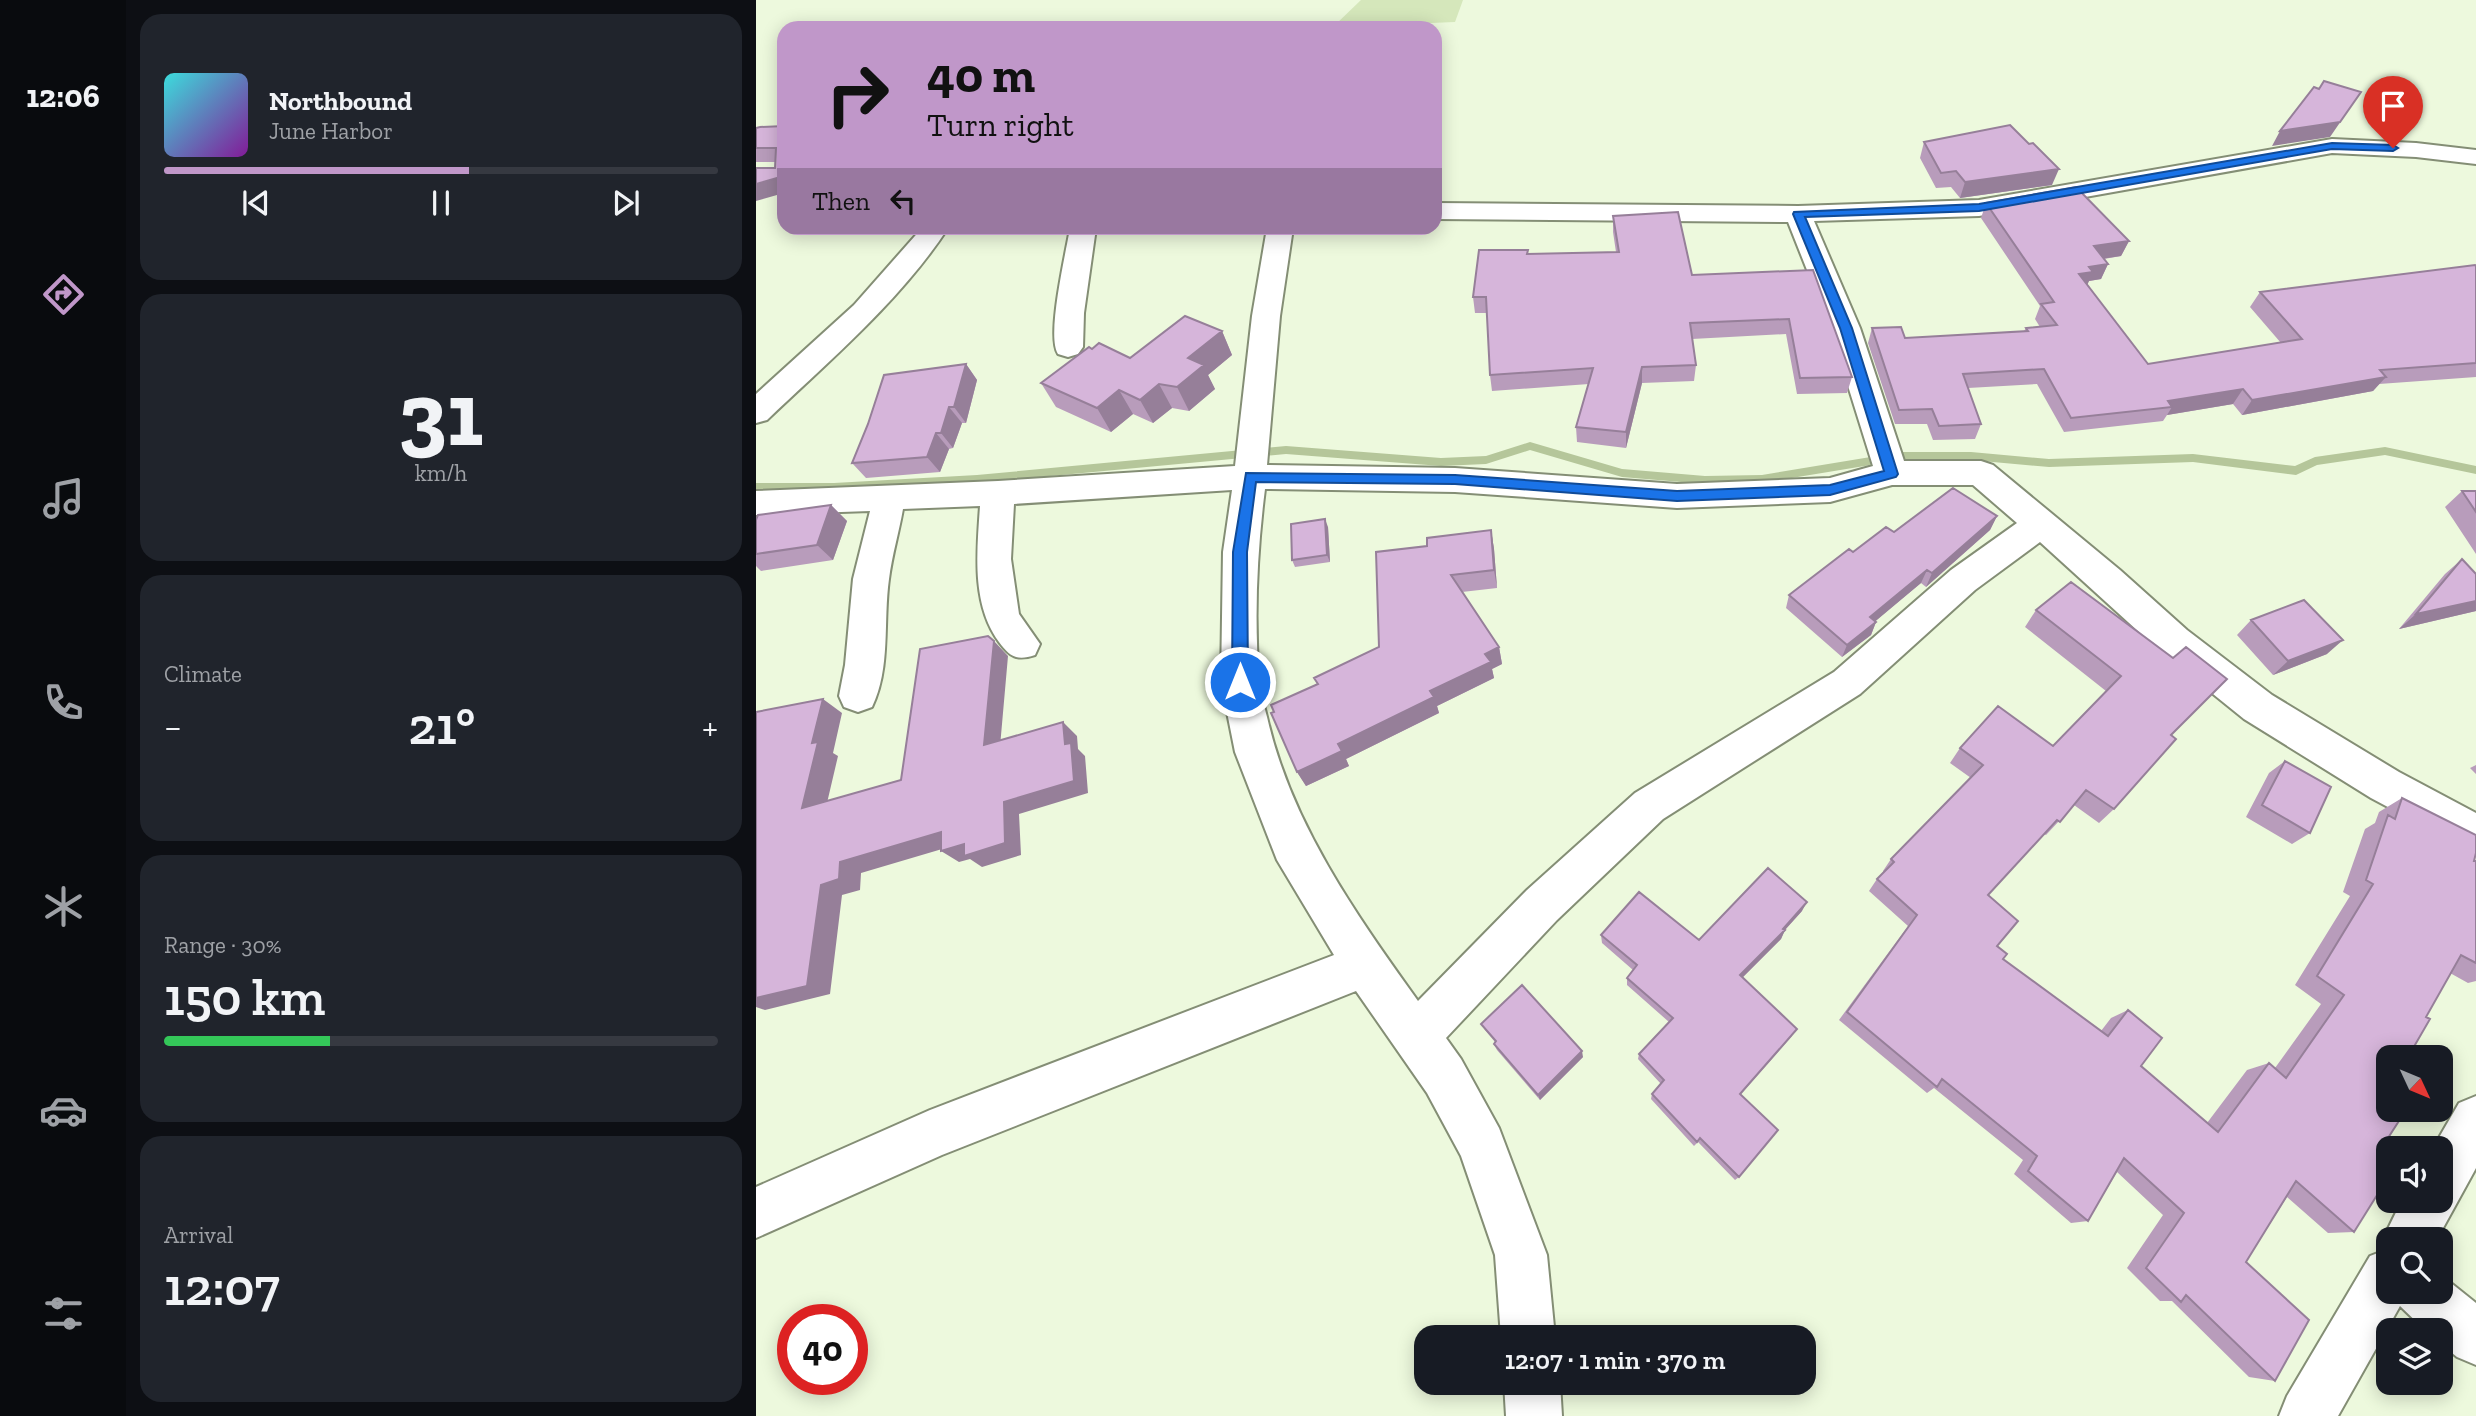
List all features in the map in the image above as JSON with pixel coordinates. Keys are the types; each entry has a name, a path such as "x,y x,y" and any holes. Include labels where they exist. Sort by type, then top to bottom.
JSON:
{"street":[{"path":"1442,211 1798,214 1979,208 2332,146 2416,150 2476,157"},
{"path":"1798,214 1846,328 1892,474"},
{"path":"756,412 863,311 930,235"},
{"path":"1068,347 1070,313 1082,235"},
{"path":"1279,235 1266,316 1240,552 1240,682 1255,752 1292,846 1365,965 1444,1076 1482,1145 1521,1255 1527,1325"},
{"path":"756,503 889,499 1250,477 1455,480 1677,496 1830,490 1892,474 1981,473 2108,580 2174,641 2258,707 2385,785 2476,835"},
{"path":"998,493 994,559 1002,618 1022,644"},
{"path":"858,696 864,665 871,579 889,499"},
{"path":"1416,1036 1542,905 1649,806 1847,683 1963,580 2040,524"},
{"path":"756,1213 930,1135 1365,965"},
{"path":"2453,1161 2476,1120"},
{"path":"2307,1416 2376,1297"},
{"path":"2435,1304 2476,1338"},
{"path":"1533,1395 1534,1416"}],"green space":[{"path":"1361,0 1463,0 1455,22 1339,21"}],"building":[{"path":"2324,81 2361,92 2340,122 2280,131 2314,87 2319,89"},
{"path":"2010,125 2059,169 1965,182 1956,171 1941,173 1924,142"},
{"path":"777,126 777,178 756,184 756,168 775,168 776,148 756,148 756,128"},
{"path":"2076,187 2129,241 2094,246 2108,264 2089,267 2093,272 2079,274 2148,364 2302,339 2260,292 2475,265 2476,363 2380,370 2386,377 2252,400 2243,389 2168,401 2172,407 2071,418 2044,369 1963,374 1981,424 1939,426 1932,409 1899,410 1872,328 1901,327 1905,338 2028,331 2026,328 2057,325 2041,304 2054,302 1986,203"},
{"path":"1678,212 1692,275 1813,270 1852,377 1800,378 1789,319 1690,323 1696,365 1642,367 1626,432 1576,427 1593,368 1490,375 1486,297 1473,297 1479,250 1528,250 1527,254 1619,252 1613,216"},
{"path":"1185,316 1222,331 1188,358 1204,365 1177,387 1159,384 1140,400 1119,390 1097,408 1041,383 1089,347 1092,349 1099,343 1130,358"},
{"path":"966,364 954,407 949,407 941,433 936,433 927,457 852,463 884,375"},
{"path":"1953,488 1997,516 1932,573 1927,570 1870,617 1876,622 1847,645 1789,595 1849,549 1853,552 1886,527 1894,532"},
{"path":"2462,491 2476,491 2476,512"},
{"path":"831,505 817,545 756,554 758,515"},
{"path":"1325,519 1327,555 1292,560 1291,524"},
{"path":"1491,530 1494,570 1451,575 1499,647 1485,654 1491,662 1430,691 1434,697 1338,744 1342,751 1297,772 1271,713 1274,712 1271,705 1318,684 1314,678 1379,647 1376,552 1427,546 1427,538"},
{"path":"2462,559 2476,574 2476,601 2416,614"},
{"path":"2071,582 2173,658 2186,647 2227,679 2171,735 2176,739 2114,809 2086,790 2060,822 2057,820 1988,895 2018,921 1997,946 2007,954 2003,959 2108,1036 2128,1010 2162,1038 2141,1066 2218,1132 2269,1063 2286,1078 2344,995 2317,976 2373,884 2366,880 2388,815 2395,819 2402,798 2476,835 2476,963 2461,955 2426,1017 2430,1019 2415,1045 2376,1045 2376,1122 2398,1122 2389,1136 2376,1136 2376,1197 2354,1232 2296,1181 2246,1262 2309,1320 2275,1381 2186,1295 2181,1302 2146,1268 2184,1213 2124,1158 2088,1221 2028,1171 2037,1156 1942,1079 1937,1087 1847,1012 1917,915 1877,879 1894,862 1891,859 1983,765 1960,748 1998,706 2053,746 2121,676 2036,610"},
{"path":"2304,600 2343,640 2288,661 2251,620"},
{"path":"988,636 994,641 984,745 1063,722 1065,744 1071,743 1074,781 1004,802 1005,843 964,856 964,844 941,851 941,832 840,862 839,879 821,885 807,986 756,998 756,712 823,699 812,743 818,742 802,808 901,780 920,649"},
{"path":"2285,761 2331,787 2310,833 2262,805"},
{"path":"1768,868 1807,902 1783,929 1785,930 1740,975 1797,1029 1740,1094 1778,1130 1739,1177 1700,1138 1697,1142 1652,1094 1664,1080 1639,1054 1673,1018 1627,978 1637,965 1601,935 1639,892 1699,940"},
{"path":"1522,985 1582,1051 1538,1095 1494,1044 1496,1041 1481,1024"}],"waterway":[{"path":"756,487 834,487 977,479 1286,450 1441,462 1486,460 1530,446 1622,473 1705,480 1762,479 1901,456 1971,456 2049,463 2193,458 2296,471 2315,461 2385,451 2476,470"}],"route":[{"path":"1240,682 1240,552 1250,477 1455,480 1677,496 1830,490 1892,474 1846,328 1798,214 1979,208 2332,146 2393,148"}]}
